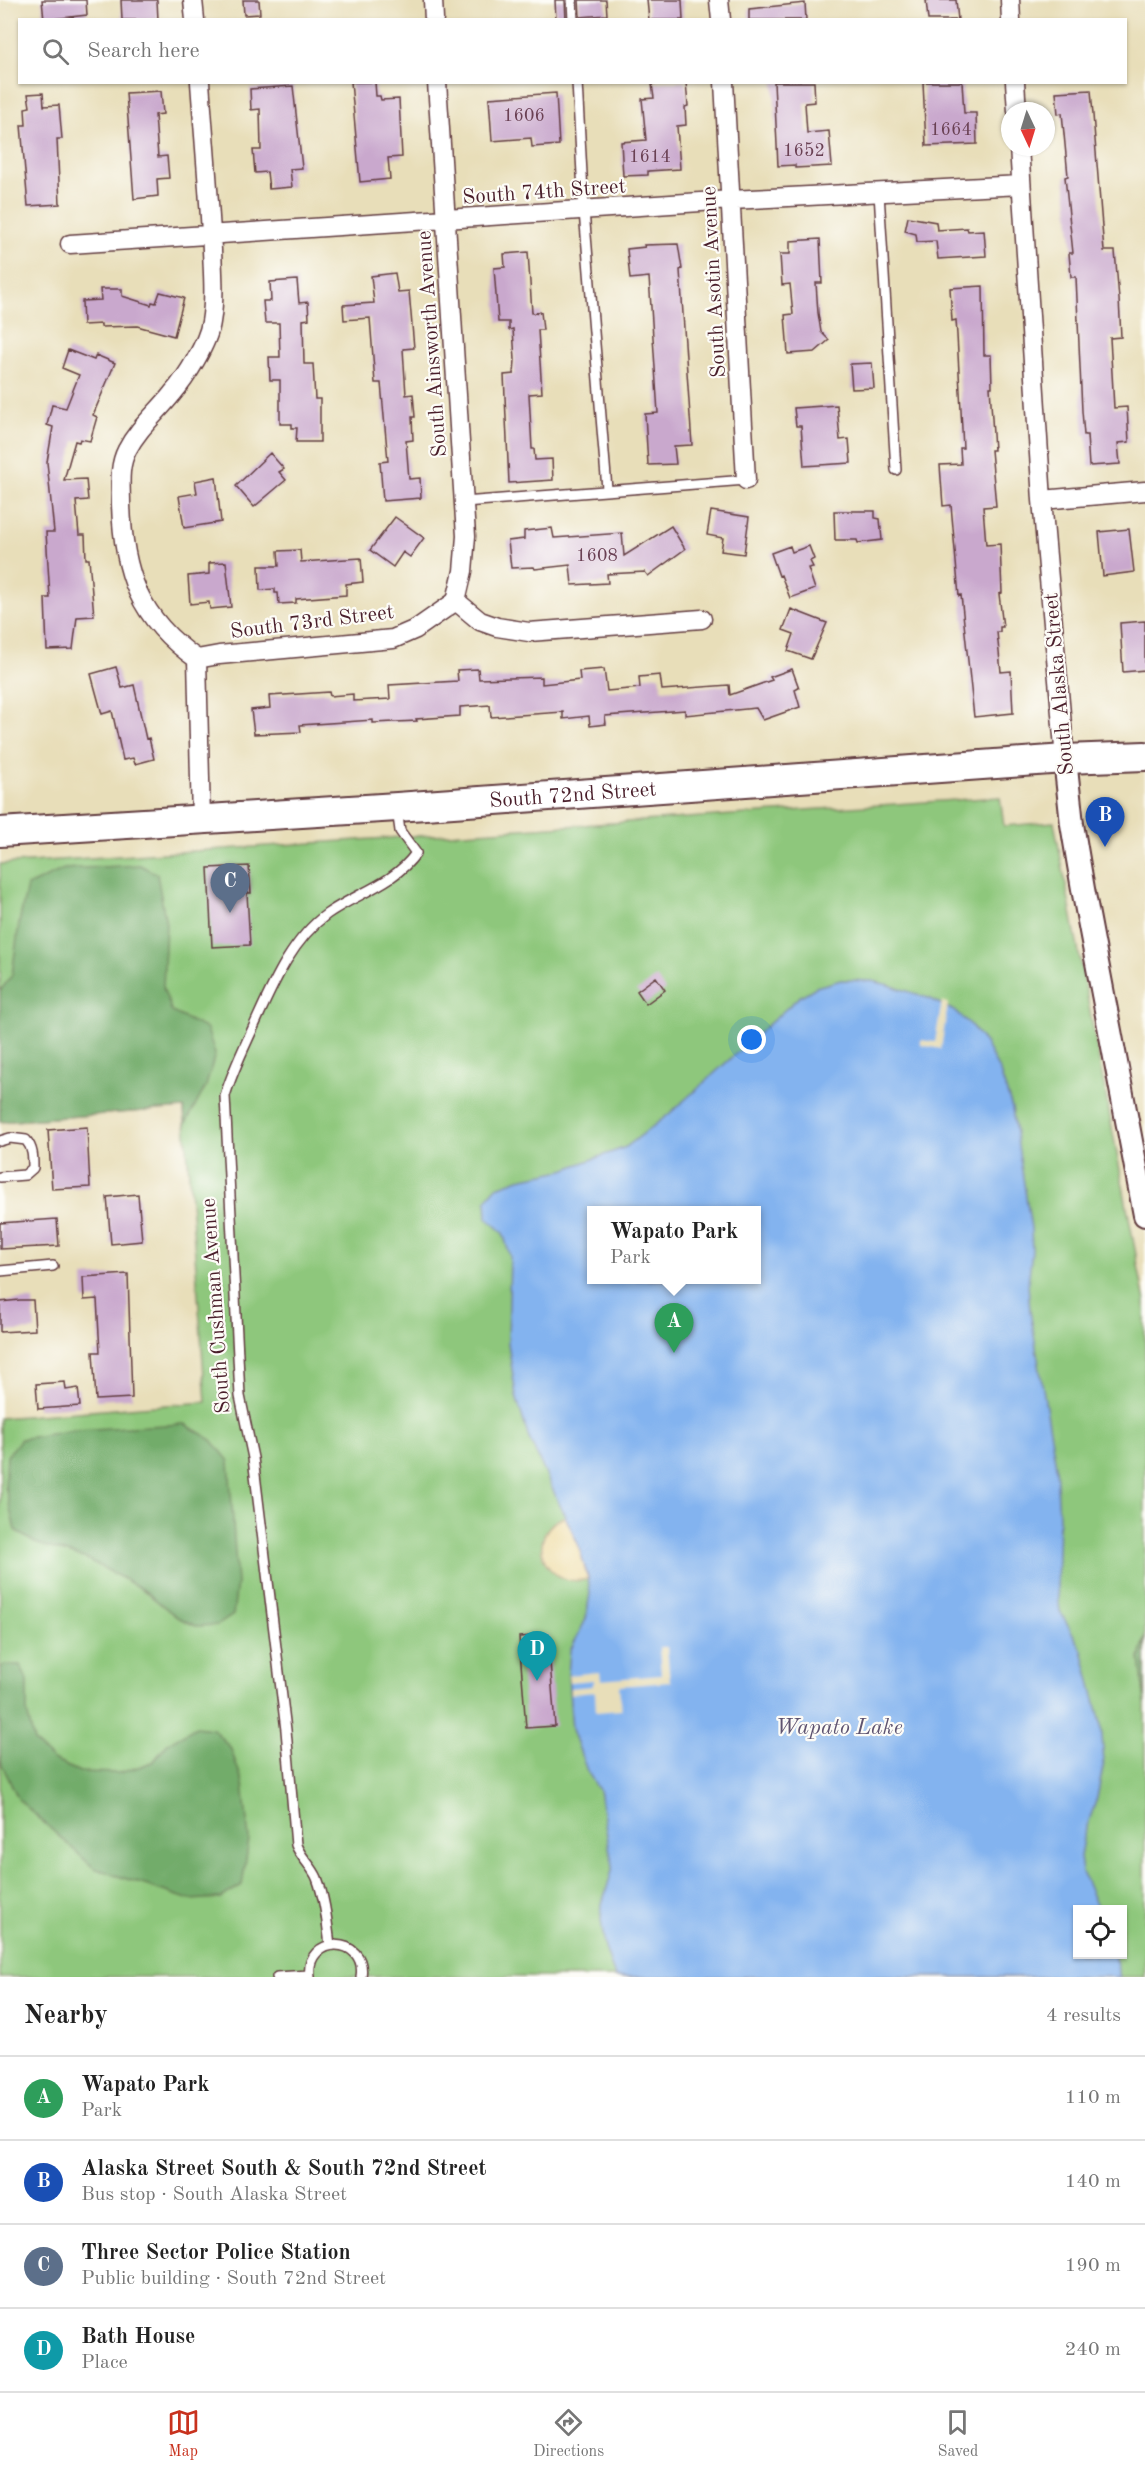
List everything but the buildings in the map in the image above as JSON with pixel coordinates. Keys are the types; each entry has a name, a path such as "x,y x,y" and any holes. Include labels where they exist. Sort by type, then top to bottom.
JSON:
{"main road":[{"name":"South 72nd Street","path":"0,832 397,807 1065,759 1145,756"}],"street":[{"path":"194,0 195,18"},
{"path":"432,0 434,18"},
{"path":"719,0 720,18"},
{"path":"1010,0 1011,18"},
{"path":"200,84 211,234 213,296 211,324 203,344 174,393 131,444 122,462 121,477 126,553 133,580 157,624 172,642 197,659 201,819"},
{"name":"South Ainsworth Avenue","path":"437,84 466,536 463,571 456,601"},
{"name":"South Asotin Avenue","path":"724,84 746,480"},
{"path":"1015,84 1016,102"},
{"name":"South Alaska Street","path":"1019,156 1042,500 1072,824 1145,1215"},
{"name":"South 74th Street","path":"70,244 731,200 1021,185"},
{"path":"1042,500 1145,491"},
{"path":"456,601 480,621 497,627 529,632 702,619"},
{"name":"South 73rd Street","path":"197,659 393,639 416,629 456,601"}],"lane":[{"path":"572,0 573,18"},
{"path":"577,84 584,211 607,489"},
{"path":"879,193 896,470"},
{"path":"464,502 607,489 746,480"},
{"name":"South Cushman Avenue","path":"330,1945 324,1904 316,1875 300,1857 296,1845 286,1730 255,1470 240,1396 225,1096 230,1077 277,977 295,949 325,915 399,872 416,853 400,831 397,807"},
{"path":"0,1141 10,1138 26,1140 31,1146 33,1168 25,1175 0,1177"},
{"path":"0,1271 53,1266"},
{"path":"277,1977 310,1976 312,1959 317,1952 330,1945 340,1944 354,1952 362,1966 361,1977"}],"green space":[{"path":"1000,797 1004,826 1054,822 1145,1302 1145,1977 0,1977 0,1418 206,1402 184,1108 0,1122 0,864"},
{"path":"140,865 157,874 166,924 163,988 172,1012 207,1029 215,1054 206,1086 185,1125 184,1108 0,1122 0,991 12,975 27,886 64,869"},
{"path":"185,1424 212,1440 229,1461 237,1583 233,1615 218,1625 196,1626 177,1617 142,1589 87,1559 35,1543 15,1530 5,1486 7,1456 21,1439 74,1430"},
{"path":"1145,1637 1145,1704 1140,1658"},
{"path":"4,1665 20,1665 27,1680 27,1712 34,1742 53,1760 80,1772 120,1773 153,1762 168,1743 196,1727 213,1729 230,1747 243,1783 249,1840 242,1885 221,1898 190,1900 94,1868 19,1800 2,1765 0,1753 0,1669"}],"sand":[{"path":"566,1516 578,1544 588,1579 572,1580 559,1576 549,1568 544,1558 542,1546 545,1534 553,1524"}],"water":[{"name":"Wapato Lake","path":"841,980 872,981 931,999 954,1011 970,1024 985,1043 1000,1072 1012,1108 1031,1228 1032,1251 1028,1284 1030,1311 1056,1466 1059,1518 1057,1589 1060,1611 1082,1650 1101,1723 1104,1762 1097,1798 1083,1838 1080,1857 1082,1872 1096,1905 1073,1905 1073,1959 1115,1959 1120,1977 615,1977 605,1948 601,1920 602,1904 612,1871 612,1863 599,1790 587,1771 572,1729 568,1675 570,1651 586,1619 590,1593 588,1578 578,1544 528,1436 516,1396 508,1343 510,1256 503,1233 487,1218 486,1200 497,1187 519,1179 563,1170 626,1147 669,1114 799,997 816,987"}],"pier":[{"path":"942,1001 948,1004 941,1049 921,1045 921,1040 935,1042"},
{"path":"659,1647 667,1647 670,1682 619,1686 621,1710 596,1712 595,1692 570,1694 570,1688 593,1686 593,1680 569,1682 568,1675 600,1672 601,1680 661,1675"}],"place":[{"name":"Alaska Street South & South 72nd Street","path":"1105,847"},
{"name":"Three Sector Police Station","path":"230,913"},
{"name":"Wapato Park","path":"674,1353"},
{"name":"Bath House","path":"537,1681"}]}
